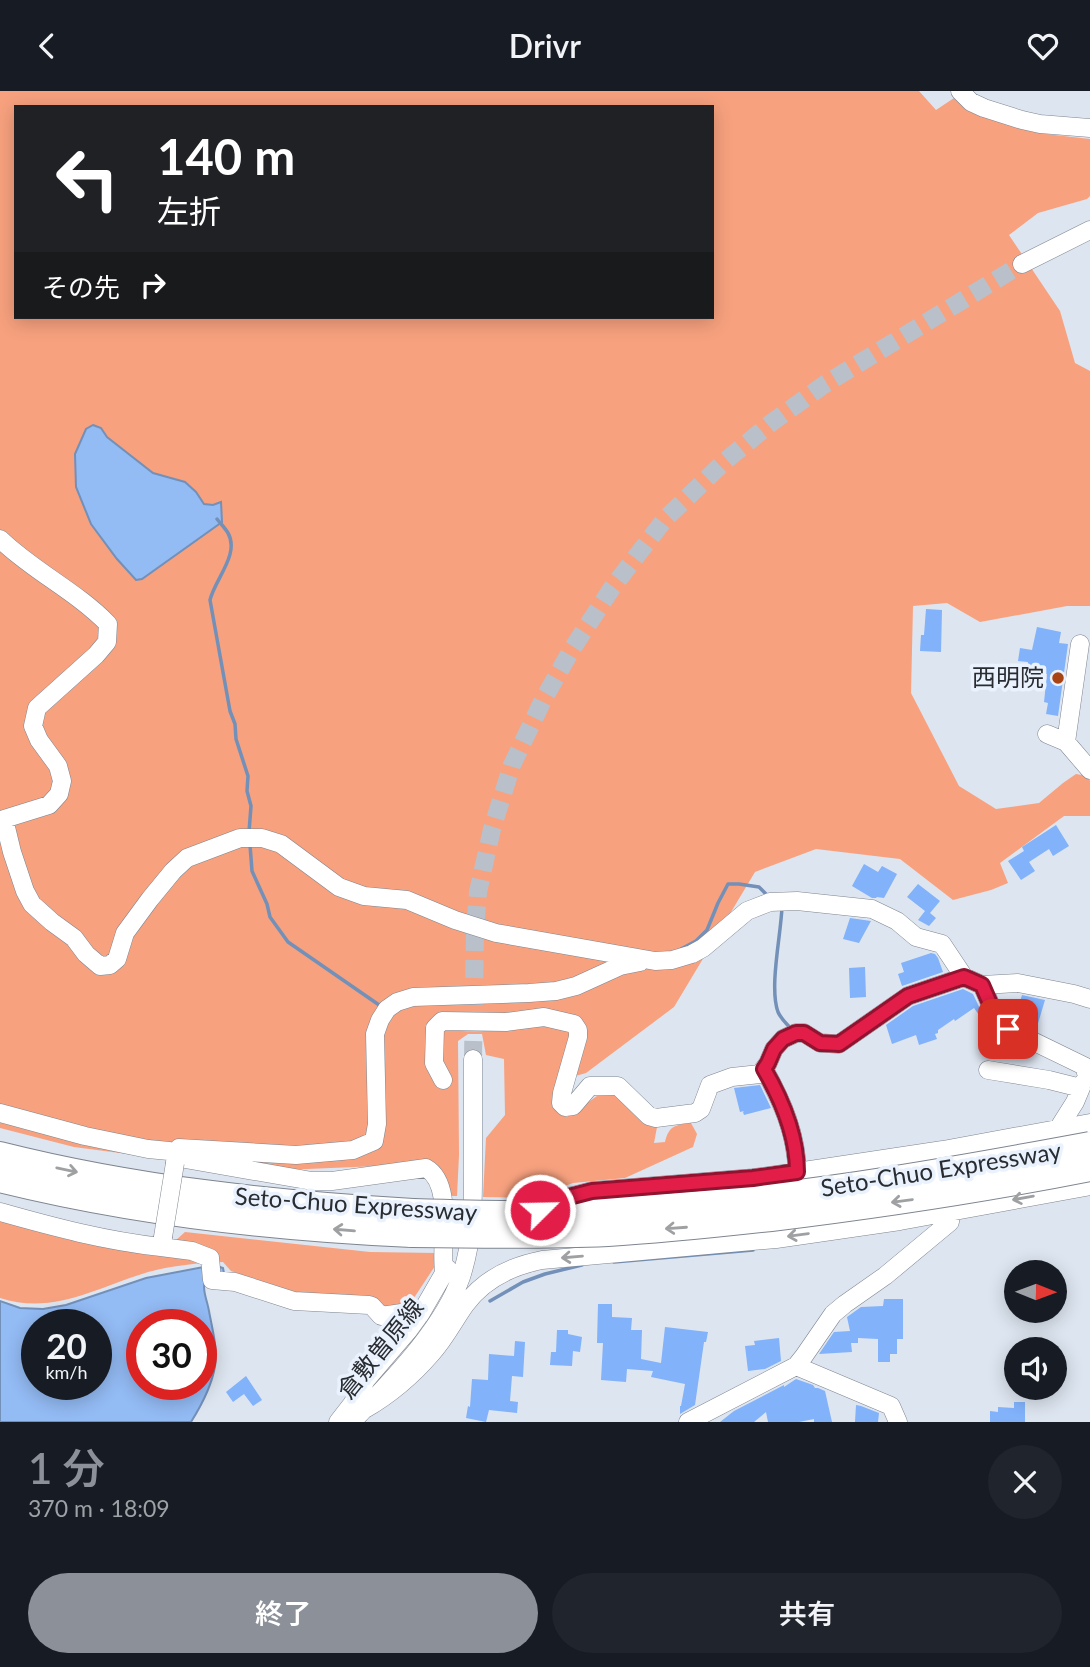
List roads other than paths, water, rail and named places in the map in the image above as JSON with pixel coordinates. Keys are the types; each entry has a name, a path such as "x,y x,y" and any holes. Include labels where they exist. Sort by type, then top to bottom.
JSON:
{"highway":[{"name":"Seto-Chuo Expressway","path":"0,1179 119,1203 306,1227 413,1223 514,1214 702,1204 849,1187 1090,1145"},
{"name":"Seto-Chuo Expressway","path":"0,1155 122,1181 515,1235 609,1233 703,1226 916,1199 1090,1168"}],"street":[{"path":"960,91 971,102 984,108 1023,120 1090,128"},
{"path":"1022,264 1090,230"},
{"path":"0,539 93,609 107,624 107,642 37,708 33,726 39,740 58,766 62,781 59,794 49,805 4,820 21,878 32,904 74,938 100,966 110,965 117,959 125,933 150,899 187,857 240,838 262,838 281,844 339,887 364,896 407,900 454,920 496,933 647,959 672,960 703,948 747,911 770,902 797,901 872,909 897,921 916,937 942,944 964,977 982,985 1018,983 1090,999"},
{"path":"1066,742 1080,644"},
{"path":"1046,734 1066,742 1090,771"},
{"path":"162,1242 175,1158 179,1148 284,1155 353,1150 374,1141 377,1125 375,1034 387,1009 397,1002 413,997 556,991 576,986 620,966 647,959"},
{"path":"443,1080 434,1063 435,1028 442,1021 506,1022 544,1017 574,1024 578,1030 562,1093 561,1103 565,1108 573,1106 590,1086 618,1086 649,1116 656,1118 695,1113 701,1109 710,1085 732,1077 760,1074 783,1039 796,1033 804,1033 820,1043 839,1044 908,996 964,977"},
{"path":"982,985 998,1022 1084,1066 1086,1082 1058,1129"},
{"name":"倉敷曽原線","path":"352,1422 424,1342 460,1280 473,1226 473,1059"},
{"path":"764,1069 787,1117 797,1172"},
{"path":"988,1070 1049,1080 1086,1082"},
{"path":"0,1113 85,1136 169,1151 175,1158 312,1181 332,1181 426,1168 435,1174 443,1193 445,1270 420,1315 366,1380 338,1422"},
{"path":"480,1243 561,1199 592,1191 797,1172 943,1150 1090,1123"},
{"path":"688,1422 706,1417 796,1366 833,1314 950,1223 952,1212 943,1150"},
{"path":"365,1409 387,1396 425,1361 449,1331 466,1303 485,1284 506,1271 527,1263 776,1239 900,1221 1090,1186"},
{"path":"0,1212 58,1228 135,1244 162,1242 192,1251 210,1258 212,1280 235,1282 295,1301 369,1305 381,1316 416,1311 420,1315"},
{"path":"796,1366 891,1406 898,1422"}],"water":[{"path":"93,425 101,428 107,437 153,473 185,482 204,504 221,502 222,522 142,579 136,580 91,524 76,487 75,454 86,429"},
{"path":"214,1265 223,1268 225,1278 205,1279 204,1291 208,1309 126,1309 126,1400 203,1400 191,1422 0,1422 0,1301 20,1308 43,1309 66,1305 146,1278"}],"waterway":[{"path":"217,519 228,533 231,549 210,600 236,739 248,776 247,791 251,806 249,832"},
{"path":"250,845 252,871 270,917 288,942 382,1007"},
{"path":"681,949 696,941 707,930 728,884 759,887 769,897"},
{"path":"782,907 775,989 779,1015 792,1030"},
{"path":"614,1262 753,1250"},
{"path":"490,1301 523,1282 582,1265"}],"tunnel":[{"path":"473,1059 478,892 492,829 512,765 543,700 612,588 665,519 724,462 771,423 825,384 1022,264"}],"place":[{"name":"西明院","path":"1058,678"}]}
